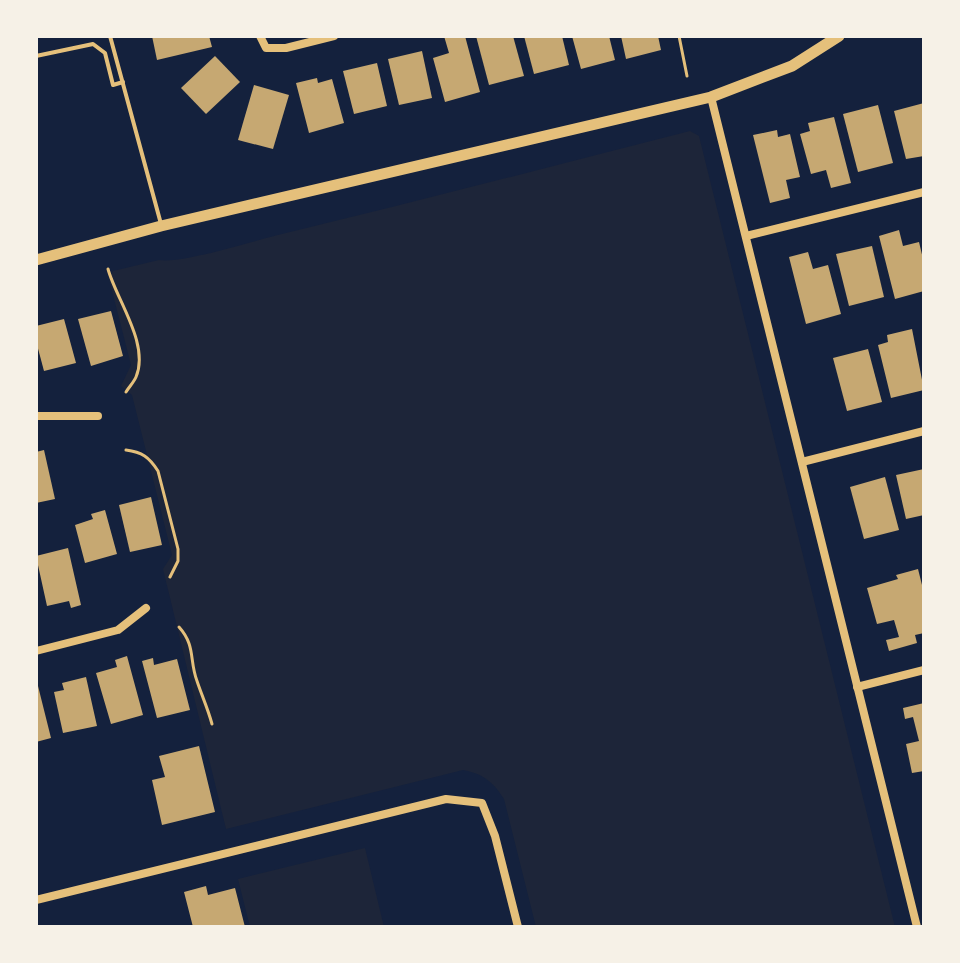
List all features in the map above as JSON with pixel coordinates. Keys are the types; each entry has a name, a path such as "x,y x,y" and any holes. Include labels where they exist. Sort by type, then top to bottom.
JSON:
{"street":[{"path":"260,36 266,48 286,48 334,36"},
{"path":"36,260 161,226 711,97 792,66 839,36"},
{"path":"711,97 917,927"},
{"path":"746,236 924,192"},
{"path":"36,416 98,416"},
{"path":"802,462 924,431"},
{"path":"36,651 118,630 146,608"},
{"path":"857,687 924,670"},
{"path":"36,900 446,799 482,803 495,836 518,927"}],"lane":[{"path":"110,36 161,226"},
{"path":"36,56 93,44 105,53 113,85 123,82"}],"path":[{"path":"679,36 687,76"},
{"path":"108,269 137,343 139,365 136,377 126,392"},
{"path":"126,450 141,452 158,471 178,549 178,561 170,577"},
{"path":"179,627 192,648 195,678 212,724"}],"shaded area":[{"path":"690,131 699,136 895,927 536,927 504,799 487,780 463,770 226,829 163,569 172,555 132,395 121,386 131,365 109,279 113,271 217,251"},
{"path":"365,848 384,927 250,927 238,879"}],"building":[{"path":"152,36 209,36 212,47 157,60"},
{"path":"444,36 465,36 480,92 445,102 433,58 449,53"},
{"path":"476,36 513,36 524,76 489,85"},
{"path":"524,36 562,36 569,65 534,74"},
{"path":"572,36 609,36 615,60 581,69"},
{"path":"621,36 658,36 661,50 626,59"},
{"path":"422,51 432,98 399,105 388,59"},
{"path":"215,56 240,82 206,114 181,88"},
{"path":"377,63 387,106 354,114 343,71"},
{"path":"317,78 318,83 332,79 344,123 309,133 296,83"},
{"path":"254,85 289,95 273,149 238,140"},
{"path":"924,103 924,156 906,159 894,111"},
{"path":"878,105 893,163 858,172 843,114"},
{"path":"834,117 851,183 831,188 826,170 811,174 800,134 810,131 808,123"},
{"path":"777,130 778,137 790,134 800,177 786,180 790,198 770,203 753,135"},
{"path":"899,230 903,246 919,242 924,263 924,291 895,299 879,236"},
{"path":"872,246 884,297 849,306 836,254"},
{"path":"808,252 813,269 828,265 841,314 806,324 789,257"},
{"path":"111,311 123,356 91,366 78,319"},
{"path":"64,319 76,363 44,371 36,341 36,326"},
{"path":"912,329 924,390 891,398 878,345 888,342 887,335"},
{"path":"868,349 882,402 847,411 833,358"},
{"path":"44,450 55,499 36,503 36,452"},
{"path":"924,469 924,515 906,519 896,475"},
{"path":"885,477 899,530 864,539 850,487"},
{"path":"151,497 162,545 130,552 119,505"},
{"path":"105,510 117,554 85,563 75,525 93,519 91,514"},
{"path":"68,548 81,605 71,608 69,601 47,606 36,556"},
{"path":"918,569 924,593 924,633 915,635 917,643 889,651 886,640 899,637 894,620 877,624 867,588"},
{"path":"127,656 143,715 111,724 96,673 117,667 115,660"},
{"path":"153,658 154,665 177,659 190,710 157,718 142,661"},
{"path":"86,677 97,726 63,733 54,692 64,690 62,683"},
{"path":"36,678 51,738 36,742"},
{"path":"924,703 924,771 912,773 906,744 919,741 913,717 905,719 903,708"},
{"path":"199,746 215,812 162,825 152,780 165,777 159,756"},
{"path":"206,886 208,895 235,888 245,927 193,927 184,892"}]}
